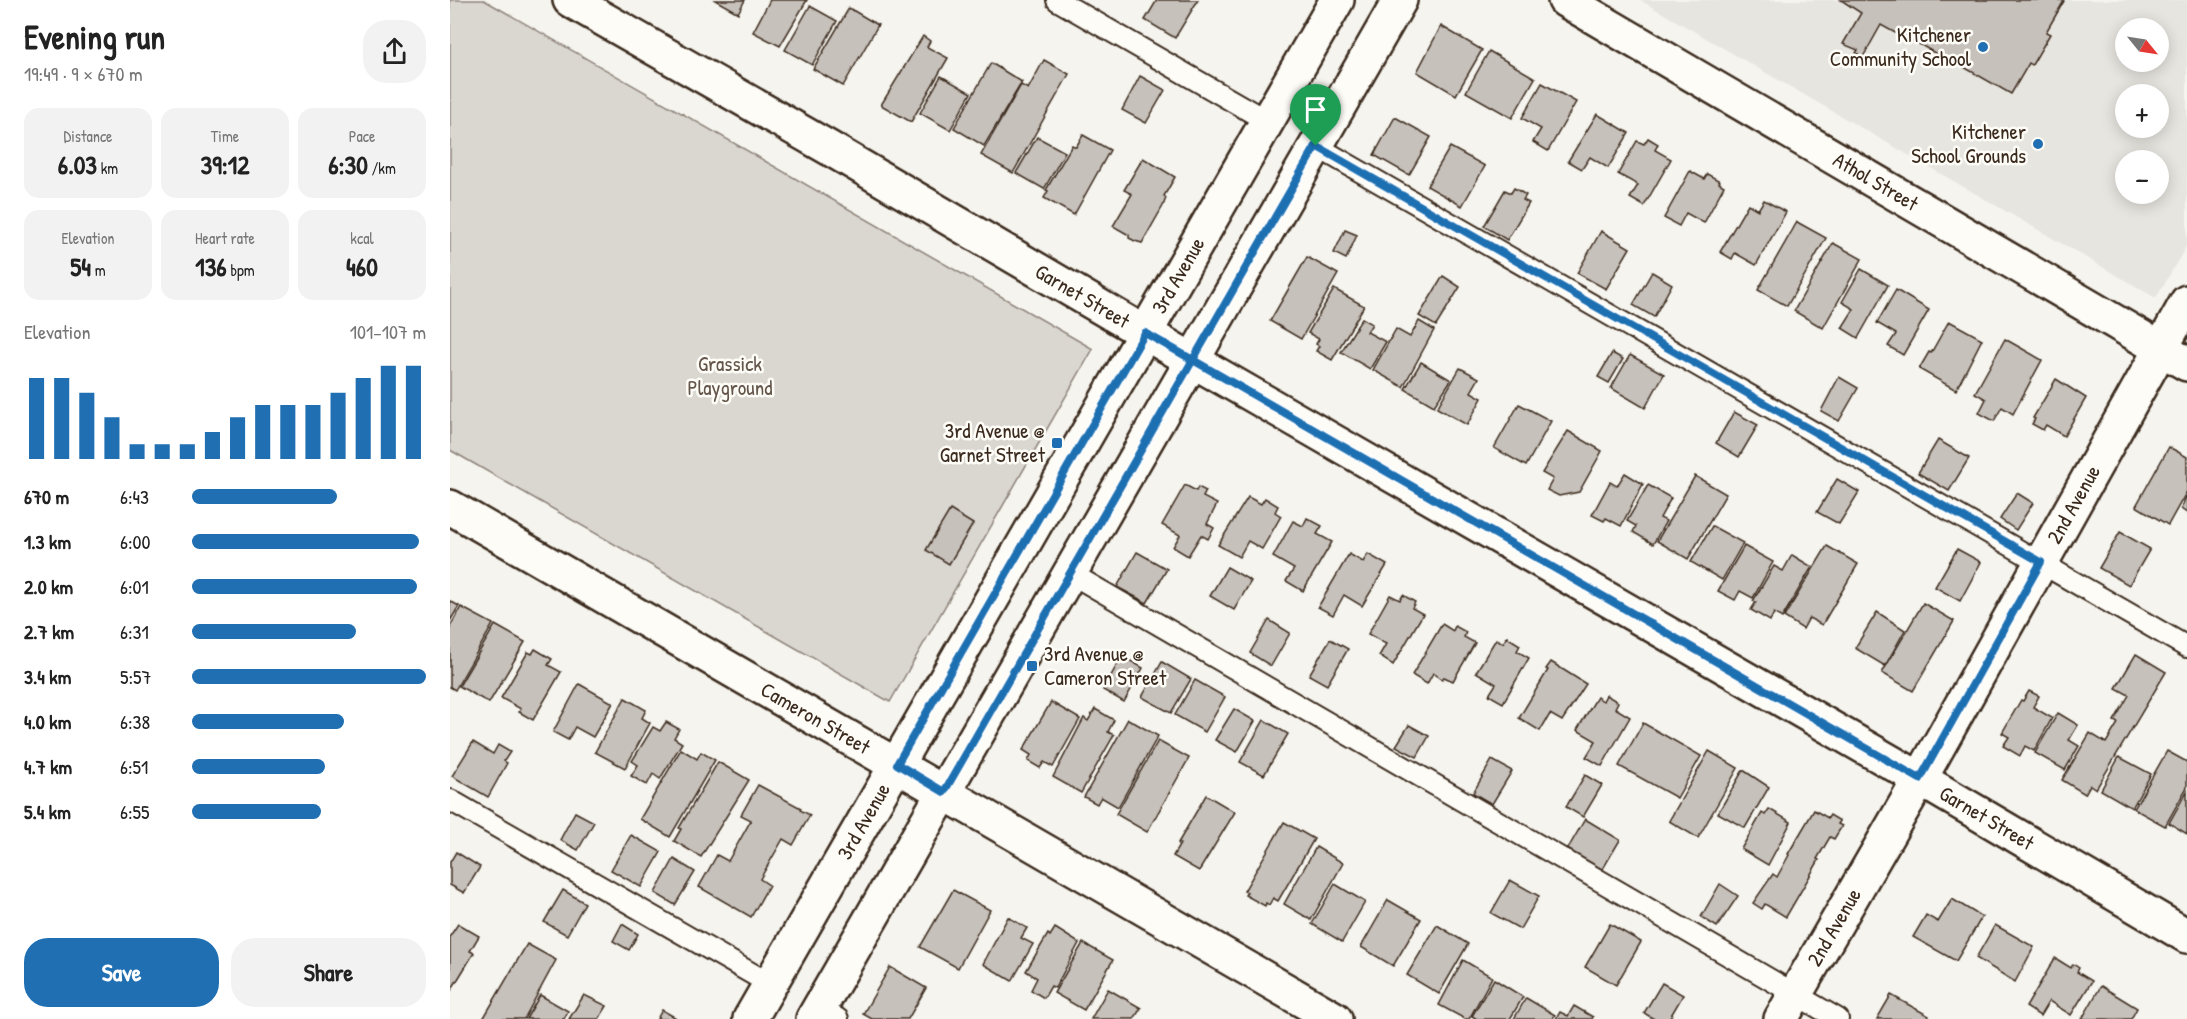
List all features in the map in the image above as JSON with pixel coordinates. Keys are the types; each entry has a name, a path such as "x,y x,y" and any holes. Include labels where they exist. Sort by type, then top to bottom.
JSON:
{"street":[{"name":"Garnet Street","path":"570,0 1920,779 2187,936"},
{"name":"3rd Avenue","path":"750,1019 1338,0"},
{"path":"823,1015 944,792 1400,0"},
{"name":"Athol Street","path":"1565,0 2173,356"},
{"name":"2nd Avenue","path":"1788,1007 1920,779 2041,562 2173,356 2187,302"},
{"name":"Cameron Street","path":"450,507 1335,1019"}],"lane":[{"path":"1057,0 1267,122"},
{"path":"1316,146 2187,647"},
{"path":"1070,573 1788,1007 1838,1019"},
{"path":"450,800 770,984"}],"shaded area":[{"name":"Kitchener School Grounds","path":"1640,0 2187,0 2187,245 2156,298"}],"green space":[{"name":"Grassick Playground","path":"450,0 484,0 1093,349 890,702 450,450"}],"building":[{"path":"715,0 745,0 738,13"},
{"path":"770,0 807,0 780,46 753,32"},
{"path":"1157,0 1198,0 1175,38 1145,20"},
{"name":"Kitchener Community School","path":"1841,0 2064,1 2046,32 2050,34 2032,65 2029,63 2011,94 1948,58 1947,60 1881,25 1863,57 1856,53 1858,50 1843,44 1861,13"},
{"path":"810,6 837,21 812,65 785,50"},
{"path":"849,8 878,25 843,86 813,69"},
{"path":"1441,26 1482,50 1456,95 1417,72"},
{"path":"923,36 930,41 927,47 948,58 911,122 881,105"},
{"path":"1489,51 1535,78 1512,118 1466,92"},
{"path":"1044,60 1069,74 1013,173 981,155 1021,85 1028,89"},
{"path":"991,63 1022,82 984,146 954,128"},
{"path":"941,76 971,93 950,130 920,113"},
{"path":"1140,76 1165,90 1146,123 1122,110"},
{"path":"1542,83 1576,102 1548,151 1533,142 1541,129 1522,118"},
{"path":"1597,114 1629,133 1608,168 1590,157 1582,169 1568,161"},
{"path":"1395,117 1431,137 1409,175 1374,155"},
{"path":"1083,135 1110,150 1074,215 1044,198 1048,191 1046,190 1072,145 1076,147"},
{"path":"1037,137 1065,152 1044,189 1016,173"},
{"path":"1648,138 1658,144 1655,150 1671,159 1644,206 1630,198 1638,185 1618,174 1637,141 1644,144"},
{"path":"1450,147 1485,166 1462,206 1427,186"},
{"path":"1143,158 1175,177 1164,196 1166,198 1163,206 1142,243 1129,238 1129,235 1113,226 1132,194 1124,190"},
{"path":"1690,171 1704,179 1707,174 1724,186 1704,223 1686,213 1679,226 1664,218"},
{"path":"1514,188 1526,195 1523,200 1529,203 1507,240 1484,226 1505,190 1511,193"},
{"path":"1764,200 1786,212 1756,265 1735,253 1732,259 1720,252 1748,204 1758,210"},
{"path":"1797,222 1826,238 1787,306 1758,290"},
{"path":"1345,230 1357,235 1346,259 1334,253"},
{"path":"1601,231 1630,248 1606,289 1577,273"},
{"path":"1833,243 1862,259 1823,328 1794,311"},
{"path":"1307,257 1338,274 1301,339 1270,321"},
{"path":"1861,269 1888,285 1858,338 1842,328 1854,309 1842,302"},
{"path":"1652,272 1672,284 1654,317 1633,305"},
{"path":"1443,276 1460,287 1436,326 1419,316"},
{"path":"1334,289 1364,306 1332,360 1316,351 1319,339 1308,333"},
{"path":"1896,290 1929,310 1903,355 1888,346 1896,334 1877,323"},
{"path":"1362,318 1372,324 1367,332 1386,342 1370,369 1341,352"},
{"path":"1419,321 1434,330 1403,387 1373,370 1396,329 1410,337"},
{"path":"1949,321 1982,339 1956,390 1919,369"},
{"path":"2005,339 2042,360 2013,414 2002,407 1994,421 1979,413 1986,399 1975,393"},
{"path":"1612,353 1623,359 1609,383 1598,377"},
{"path":"1630,355 1664,374 1645,408 1611,388"},
{"path":"1421,362 1451,380 1434,406 1405,389"},
{"path":"1460,368 1479,378 1471,392 1482,398 1467,425 1437,408"},
{"path":"1839,377 1858,388 1839,421 1821,411"},
{"path":"2056,379 2086,398 2064,436 2046,425 2043,430 2032,424 2035,419 2033,418"},
{"path":"1519,404 1551,421 1526,466 1494,448"},
{"path":"1734,412 1758,425 1739,457 1716,443"},
{"path":"1568,431 1602,451 1579,492 1559,496 1547,490 1553,479 1542,473"},
{"path":"1938,440 1969,458 1949,491 1918,473"},
{"path":"2169,447 2187,457 2187,491 2168,525 2136,506"},
{"path":"1625,473 1643,484 1621,526 1606,518 1604,521 1592,515 1610,482 1617,486"},
{"path":"1695,476 1726,494 1688,559 1657,541"},
{"path":"1837,479 1859,492 1839,524 1817,512"},
{"path":"1185,485 1196,491 1198,487 1206,491 1203,497 1217,504 1207,524 1214,528 1208,539 1201,535 1188,556 1173,547 1180,535 1162,525"},
{"path":"1648,485 1671,498 1660,518 1666,521 1653,544 1633,532 1636,526 1627,521"},
{"path":"2017,493 2033,503 2016,530 2000,519"},
{"path":"2187,494 2187,513 2181,509"},
{"path":"1248,497 1261,504 1265,498 1278,506 1275,512 1281,516 1262,549 1248,541 1239,557 1218,545"},
{"path":"950,510 973,524 949,564 926,550"},
{"path":"1307,518 1322,526 1317,534 1332,542 1303,591 1286,581 1294,569 1273,557 1293,521 1303,526"},
{"path":"1712,526 1743,543 1722,580 1691,562"},
{"path":"2120,532 2150,549 2129,585 2099,568"},
{"path":"1744,546 1773,562 1753,598 1740,591 1735,600 1718,591"},
{"path":"1827,546 1858,564 1822,625 1809,618 1803,629 1784,617"},
{"path":"1957,549 1981,562 1960,601 1935,587"},
{"path":"1137,552 1167,569 1147,603 1117,587"},
{"path":"1349,554 1363,562 1368,554 1387,565 1362,606 1344,595 1333,615 1318,607"},
{"path":"1792,555 1812,567 1782,618 1774,613 1770,621 1751,610 1756,602 1753,601 1774,566 1783,571"},
{"path":"1227,567 1251,581 1234,610 1210,596"},
{"path":"1390,595 1400,600 1403,595 1415,602 1412,608 1423,614 1393,665 1379,656 1386,644 1368,634"},
{"path":"450,601 459,606 450,621"},
{"path":"1923,603 1954,621 1913,691 1882,673"},
{"path":"461,607 493,624 455,690 450,687 450,627"},
{"path":"1877,612 1905,630 1885,666 1855,648"},
{"path":"1269,620 1290,633 1271,666 1250,653"},
{"path":"1442,624 1453,631 1455,626 1466,632 1464,637 1475,643 1453,681 1444,677 1442,679 1433,673 1427,684 1412,675"},
{"path":"495,625 525,642 489,703 459,686"},
{"path":"1507,637 1520,645 1517,651 1529,658 1503,703 1489,695 1496,684 1476,672 1496,639 1503,643"},
{"path":"1330,639 1348,649 1327,685 1309,675"},
{"path":"535,649 552,659 548,665 561,672 533,720 519,712 521,709 501,698 528,652 532,654"},
{"path":"2136,654 2166,672 2096,789 2090,785 2085,794 2062,780 2090,733 2106,743 2118,723 2114,721 2129,695 2116,688"},
{"path":"1122,656 1143,668 1124,702 1103,690"},
{"path":"1162,662 1191,679 1171,713 1142,697"},
{"path":"1551,662 1586,684 1562,721 1550,714 1540,731 1519,718"},
{"path":"1195,680 1225,697 1205,732 1175,715"},
{"path":"579,684 613,703 593,737 575,727 568,740 553,732"},
{"path":"2029,691 2039,696 2033,707 2052,718 2034,751 2025,746 2020,756 2003,746 2009,737 2002,733 2021,700 2023,701"},
{"path":"1606,695 1618,702 1615,708 1630,717 1602,766 1586,757 1596,741 1577,730 1597,697 1603,701"},
{"path":"625,698 646,710 642,718 650,723 625,768 595,752"},
{"path":"1051,702 1080,719 1053,767 1044,762 1040,768 1028,761 1031,755 1023,750"},
{"path":"1095,709 1114,720 1108,732 1114,735 1081,793 1053,777 1084,718 1088,721"},
{"path":"1234,709 1255,721 1237,752 1215,740"},
{"path":"2058,713 2078,725 2069,740 2079,746 2065,770 2035,753"},
{"path":"1128,719 1158,736 1118,807 1101,797 1097,804 1084,797"},
{"path":"1264,720 1288,734 1264,775 1240,762"},
{"path":"666,722 679,729 674,738 682,743 660,779 653,774 647,785 631,776 638,765 632,761 653,727 660,731"},
{"path":"1643,723 1701,756 1677,798 1619,766"},
{"path":"1409,725 1429,736 1417,757 1396,746"},
{"path":"1158,741 1189,758 1147,832 1116,814"},
{"path":"473,742 493,754 498,745 510,752 504,761 507,763 488,797 452,776"},
{"path":"681,749 697,759 701,752 715,760 670,837 640,819"},
{"path":"1709,751 1738,768 1698,838 1669,821"},
{"path":"2167,751 2187,762 2187,787 2165,826 2134,809"},
{"path":"2119,757 2151,774 2132,808 2101,790"},
{"path":"1492,760 1512,771 1492,804 1473,793"},
{"path":"718,762 749,780 701,857 674,841 681,829 679,828"},
{"path":"1743,770 1769,787 1745,828 1718,813"},
{"path":"1585,775 1602,785 1583,817 1566,807"},
{"path":"758,785 810,815 793,845 783,839 760,879 769,885 751,917 699,887 717,855 728,861 751,820 741,815"},
{"path":"2187,791 2187,834 2169,823"},
{"path":"1206,795 1235,812 1199,871 1173,856"},
{"path":"1769,809 1791,822 1768,865 1741,849 1762,813 1765,815"},
{"path":"1814,810 1828,818 1830,815 1840,821 1838,824 1842,826 1834,839 1830,837 1786,917 1765,904 1762,909 1753,903 1773,874 1777,877"},
{"path":"575,812 594,822 578,850 560,840"},
{"path":"1585,819 1620,840 1601,872 1566,852"},
{"path":"1284,822 1314,839 1278,901 1273,898 1269,905 1266,903 1265,906 1245,895 1247,892 1244,891"},
{"path":"631,835 661,852 641,887 611,870"},
{"path":"1316,847 1343,863 1311,920 1284,904"},
{"path":"456,852 480,867 464,893 450,885 450,862"},
{"path":"674,859 695,872 675,905 655,893"},
{"path":"1510,880 1539,896 1520,929 1491,913"},
{"path":"1335,884 1365,902 1342,942 1312,924"},
{"path":"1720,884 1738,896 1717,927 1701,917"},
{"path":"563,890 585,903 567,935 544,922"},
{"path":"953,890 990,910 958,968 920,947"},
{"path":"1952,899 1982,917 1956,961 1913,937 1926,915 1938,922"},
{"path":"1388,900 1421,919 1393,966 1361,947"},
{"path":"1008,917 1027,928 1021,938 1033,944 1012,981 983,964"},
{"path":"458,924 479,936 470,951 474,953 450,992 450,936"},
{"path":"622,924 638,934 629,950 613,941"},
{"path":"1610,924 1641,942 1616,985 1585,967"},
{"path":"1437,925 1468,944 1439,994 1407,975"},
{"path":"1995,925 2034,947 2015,982 1976,958"},
{"path":"1055,928 1079,943 1055,988 1051,986 1044,998 1031,990 1037,978 1026,971 1048,934 1050,936"},
{"path":"1083,943 1113,960 1084,1010 1054,993"},
{"path":"527,944 556,960 524,1019 483,1019"},
{"path":"2055,958 2071,968 2073,964 2079,968 2077,972 2092,981 2071,1015 2049,1001 2040,1016 2026,1007"},
{"path":"1463,960 1492,977 1469,1019 1439,1005"},
{"path":"890,967 926,988 908,1019 872,1019 863,1014"},
{"path":"1494,979 1523,997 1510,1019 1477,1019 1472,1016"},
{"path":"1662,983 1683,995 1669,1019 1654,1019 1644,1013"},
{"path":"2101,986 2137,1008 2131,1019 2082,1019"},
{"path":"1108,989 1141,1008 1134,1019 1091,1019"},
{"path":"540,995 568,1011 564,1019 526,1019"},
{"path":"584,995 607,1006 599,1019 569,1019"},
{"path":"1891,995 1929,1016 1927,1019 1877,1019"},
{"path":"1526,998 1555,1015 1552,1019 1514,1019"},
{"path":"1574,1006 1593,1017 1592,1019 1556,1019 1560,1012 1568,1016"},
{"path":"662,1010 678,1019 657,1019"}],"place":[{"name":"Kitchener Community School","path":"1983,47"},
{"name":"Kitchener School Grounds","path":"2038,144"},
{"name":"3rd Avenue @ Garnet Street","path":"1057,443"},
{"name":"3rd Avenue @ Cameron Street","path":"1032,666"}],"route":[{"path":"1316,146 1193,360 944,792 897,764 1145,333 1193,360 1920,779 2041,562 1316,146"}]}
